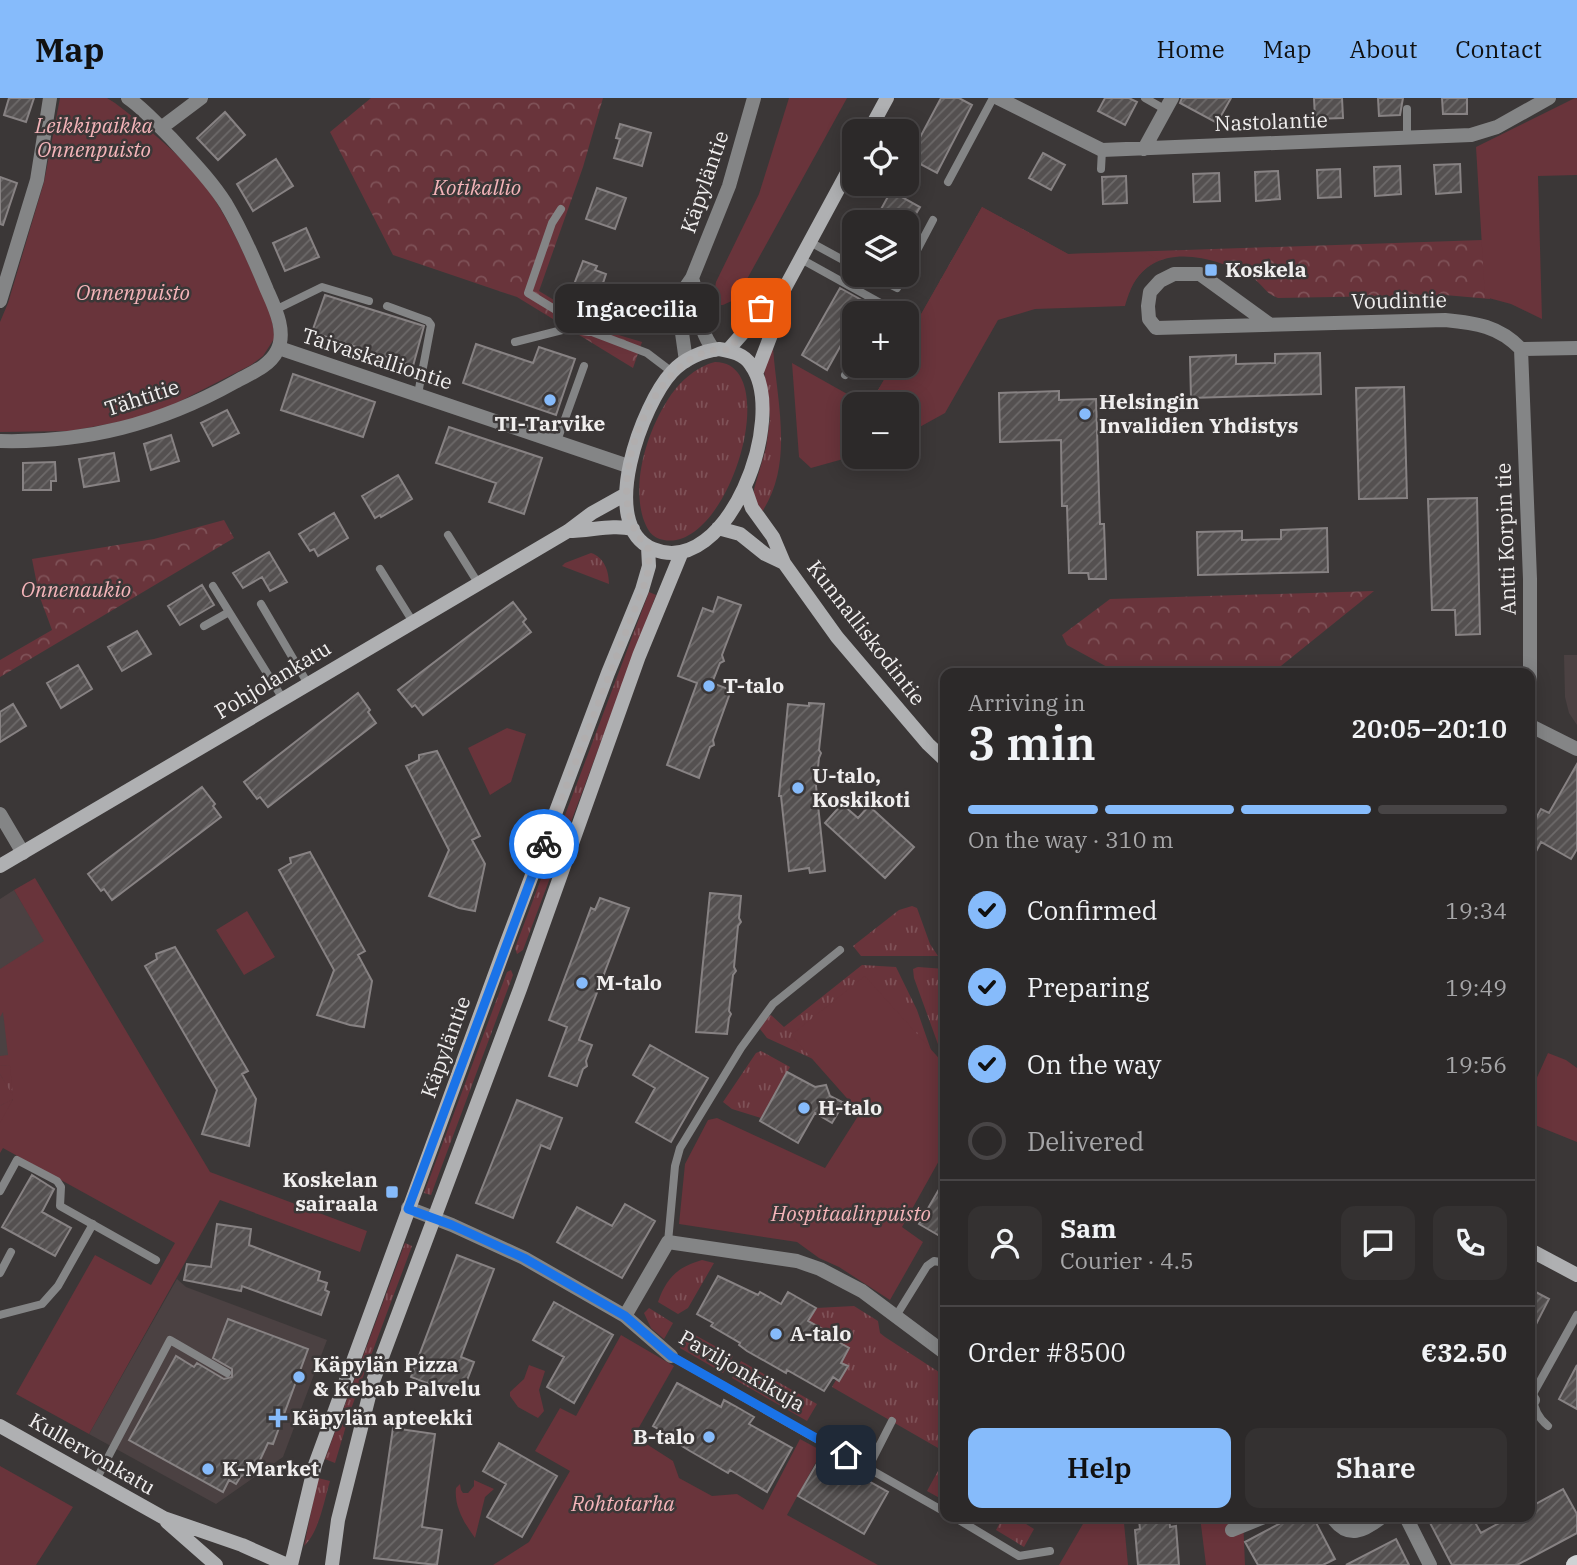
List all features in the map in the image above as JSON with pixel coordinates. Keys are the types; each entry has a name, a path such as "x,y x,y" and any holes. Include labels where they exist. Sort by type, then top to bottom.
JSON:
{"main road":[{"path":"876,119 887,98"},
{"path":"756,374 777,319 780,297 842,182"},
{"path":"721,350 750,325 761,308 780,297"},
{"path":"708,350 721,350 744,357 756,374 762,399 762,420 756,457 745,488 718,528 700,544 681,554 668,554 648,547 634,529 626,494 628,466 655,395 672,372 686,360 708,350"},
{"name":"Kunnalliskodintie","path":"745,488 751,508 773,537 784,563 837,637 940,755"},
{"name":"Pohjolankatu","path":"0,866 568,531 592,513 626,494"},
{"name":"Pohjolankatu","path":"568,531 610,527 634,529"},
{"name":"Kunnalliskodintie","path":"718,528 740,534 765,554 784,563"},
{"name":"Käpyläntie","path":"289,1565 315,1465 384,1272 593,712 642,590 649,566 648,547"},
{"path":"332,1565 338,1520 372,1384 435,1219 639,656 681,554"},
{"path":"1535,1253 1577,1275"},
{"name":"Kullervonkatu","path":"0,1426 163,1518 242,1545 289,1565"},
{"name":"Kullervonkatu","path":"163,1518 216,1565"}],"street":[{"path":"0,302 37,180 50,98"},
{"name":"Taivaskalliontie","path":"128,98 196,165 225,202 252,254 275,310 281,329 279,348 628,466"},
{"path":"161,128 201,98"},
{"name":"Käpyläntie","path":"686,360 680,330 681,294 692,278 729,186 754,98"},
{"name":"Nastolantie","path":"1000,99 1102,150 1471,135 1497,127 1549,98"},
{"path":"1144,149 1169,104"},
{"name":"Voudintie","path":"1269,324 1199,274 1174,274 1160,281 1150,292 1149,319 1156,328 1444,320 1486,326 1507,335 1521,349"},
{"path":"692,278 698,295 698,318 706,341 721,350"},
{"name":"Tähtitie","path":"0,441 30,442 91,435 139,425 174,413 216,393 261,368 272,359 279,348"},
{"path":"1521,349 1577,348"},
{"name":"Antti Korpin tie","path":"1521,349 1530,579 1530,668"},
{"path":"1535,729 1577,749"},
{"path":"0,814 23,853"},
{"name":"Paviljonkikuja","path":"408,1209 524,1258 625,1316 671,1356"},
{"path":"625,1316 668,1242 797,1261 820,1269 842,1279 940,1349"},
{"path":"1232,1530 1252,1522"},
{"path":"1336,1522 1352,1532 1366,1529 1375,1522"},
{"path":"1408,1522 1430,1565"}],"lane":[{"path":"1145,98 1169,104"},
{"path":"948,182 1000,99"},
{"path":"1407,109 1407,138"},
{"path":"1101,169 1102,150"},
{"path":"561,209 552,223 528,293 592,332 647,353 672,372"},
{"path":"919,246 933,220"},
{"path":"810,242 842,259"},
{"path":"801,259 877,301"},
{"path":"275,310 322,287 369,301"},
{"path":"387,306 428,321 432,326 418,394"},
{"path":"516,342 566,329 592,332"},
{"path":"557,441 584,366"},
{"path":"448,535 478,583"},
{"path":"380,569 413,622"},
{"path":"213,586 283,699"},
{"path":"261,604 308,684"},
{"path":"204,626 229,612"},
{"path":"668,1242 675,1166 680,1148 741,1048 773,1004 839,950"},
{"path":"0,1191 17,1160 57,1181 61,1187 60,1206 156,1260"},
{"path":"0,1315 43,1304 58,1286 93,1224"},
{"path":"0,1273 11,1252"},
{"path":"896,1316 927,1266 934,1261 940,1263"},
{"path":"1535,1390 1577,1315"},
{"path":"96,1480 170,1340 227,1373"},
{"name":"Paviljonkikuja","path":"671,1356 940,1509"},
{"path":"1535,1410 1548,1426"},
{"path":"868,1468 892,1421"},
{"path":"962,1522 1019,1556 1050,1551"}],"shaded area":[{"path":"1564,655 1577,655 1577,725 1569,713 1565,697"},
{"path":"14,890 54,956 13,1098 0,1123 0,899"},
{"path":"177,1279 186,1287 327,1340 283,1457 216,1504 89,1434"}],"green space":[{"name":"Onnenpuisto","path":"60,98 107,98 161,140 203,183 238,241 268,308 274,339 263,356 251,365 161,411 130,420 70,431 0,432 0,322 44,182"},
{"name":"Kotikallio","path":"371,98 603,98 583,167 539,291 605,331 642,342 633,368 517,297 393,255 330,132"},
{"path":"789,98 847,98 736,299 717,305 713,301 716,282 759,194"},
{"path":"1575,98 1577,175 1538,176 1542,319 1511,304 1485,297 1476,147"},
{"path":"982,207 1068,254 1483,240 1490,299 1445,295 1278,298 1253,278 1237,270 1202,258 1185,257 1168,258 1152,264 1139,275 1129,292 1021,293 919,368 919,318"},
{"path":"982,207 1068,254 1145,252 1158,260 1136,279 1125,306 1035,309 998,320 945,413 919,427 919,392 877,392 885,378 919,378 919,318"},
{"path":"773,348 780,411 781,453 772,493 762,512 754,497 754,489 766,448 770,419 764,370"},
{"path":"715,362 736,370 746,392 747,421 740,456 727,489 709,517 688,536 660,539 648,529 640,504 643,458 653,428 676,388 694,372"},
{"path":"792,363 844,392 842,459 811,468 799,457"},
{"path":"885,378 905,378 886,392 877,392"},
{"name":"Onnenaukio","path":"224,520 234,538 0,677 0,660 52,630 39,595 32,559 154,539"},
{"path":"591,553 605,565 609,584 562,566"},
{"path":"1374,591 1278,668 1109,668 1067,645 1062,635 1110,599"},
{"path":"649,592 656,595 523,950 517,954 515,948"},
{"path":"507,728 526,734 511,782 490,795 468,748"},
{"path":"35,878 210,1172 367,1231 360,1252 220,1200 89,1434 16,1394 95,1255 151,1285 175,1243 3,1148 0,1153 0,1123 13,1099 0,1106 0,1074 13,1096 10,1066 0,1065 0,1056 8,1055 3,1012 0,1017 0,969 44,941 14,890"},
{"path":"912,906 917,908 930,944 938,956 861,956 853,946 899,910"},
{"path":"247,911 275,957 244,975 216,930"},
{"path":"862,965 896,967 917,1010 931,1050 848,1075 767,1038 760,1029 761,1023 771,1015 784,1027"},
{"path":"913,969 940,969 940,1070 939,1047"},
{"path":"511,970 513,975 431,1195 424,1193 507,972"},
{"name":"Hospitaalinpuisto","path":"865,976 940,1059 940,1159 902,1227 923,1242 890,1300 797,1242 679,1224 685,1164 708,1120 717,1118 825,1168 860,1113 791,1035"},
{"path":"761,1051 790,1067 761,1118 732,1109 723,1102 756,1053"},
{"path":"1548,1053 1577,1068 1577,1142 1535,1125 1535,1082"},
{"path":"0,1065 24,1066 0,1137 0,1106 13,1098 0,1074"},
{"path":"405,1243 412,1246 351,1409 335,1463 325,1459"},
{"path":"702,1260 714,1263 688,1308 678,1314 658,1302 665,1287 679,1270"},
{"path":"854,1306 878,1321 880,1333 885,1337 940,1373 940,1449 832,1387 836,1380 839,1381 847,1366 841,1363 849,1348 808,1321 816,1308"},
{"path":"649,1308 673,1323 664,1339 651,1328 644,1313"},
{"path":"686,1330 733,1356 723,1373 680,1348"},
{"name":"Rohtotarha","path":"621,1335 674,1366 634,1436 673,1461 679,1478 712,1496 737,1494 763,1510 800,1439 822,1451 787,1515 878,1565 493,1565 529,1542 570,1471 535,1451 560,1408 576,1416"},
{"path":"741,1361 817,1404 807,1421 732,1378"},
{"path":"529,1365 545,1371 539,1390 544,1411 538,1418 518,1407 510,1396 510,1392 524,1379"},
{"path":"0,1466 73,1507 36,1565 0,1565"},
{"path":"938,1471 940,1472 940,1498 927,1491"},
{"path":"318,1478 330,1481 317,1525 304,1546"},
{"path":"474,1480 494,1489 485,1497 475,1538 461,1514 456,1495 456,1488 460,1484 463,1493 468,1493 474,1486"},
{"path":"1000,1522 1023,1522 1034,1529 1024,1547 996,1530"},
{"path":"1084,1522 1126,1522 1128,1565 1059,1565"},
{"path":"1201,1522 1243,1522 1245,1565 1206,1565"}],"building":[{"path":"9,98 34,98 26,122 4,115"},
{"path":"941,98 959,98 972,105 937,173 919,163 919,139"},
{"path":"1105,98 1129,98 1137,102 1125,125 1098,111"},
{"path":"1182,98 1231,98 1217,123 1180,103"},
{"path":"1314,98 1342,98 1343,118 1315,119"},
{"path":"1378,98 1403,98 1400,115 1379,116"},
{"path":"1442,98 1467,98 1467,114 1443,114"},
{"path":"225,112 245,135 218,160 197,138"},
{"path":"620,124 651,133 642,166 614,158 620,139 616,138"},
{"path":"1043,153 1065,165 1051,190 1029,178"},
{"path":"276,159 293,186 253,211 237,184"},
{"path":"1460,164 1461,192 1436,194 1434,165"},
{"path":"1400,166 1401,194 1375,196 1374,167"},
{"path":"1340,169 1341,197 1318,198 1317,170"},
{"path":"1278,171 1280,199 1256,201 1255,172"},
{"path":"1219,173 1220,201 1194,202 1193,174"},
{"path":"1126,176 1127,203 1103,204 1102,177"},
{"path":"0,177 17,183 3,225 0,224"},
{"path":"597,188 626,198 615,229 586,219"},
{"path":"888,196 900,196 920,207 918,210 881,210"},
{"path":"306,228 319,257 285,271 273,243"},
{"path":"583,261 597,266 595,270 606,274 596,304 570,295"},
{"path":"840,288 863,301 842,301 842,343 827,370 802,355"},
{"path":"325,295 424,326 413,366 312,332"},
{"path":"476,344 533,363 539,347 575,359 556,415 463,383"},
{"path":"1320,353 1321,394 1191,398 1190,357 1236,355 1236,364 1275,363 1275,354"},
{"path":"293,374 375,402 363,437 281,410"},
{"path":"1404,387 1407,498 1359,499 1356,388"},
{"path":"1059,391 1059,400 1096,399 1100,524 1104,524 1106,579 1089,579 1088,573 1069,573 1067,506 1062,506 1061,440 1000,442 999,393"},
{"path":"227,410 239,433 213,446 201,423"},
{"path":"449,427 542,458 524,514 489,502 496,483 436,463"},
{"path":"171,435 179,461 151,470 144,444"},
{"path":"114,453 119,481 84,487 79,459"},
{"path":"55,462 56,481 51,481 51,490 23,490 23,463"},
{"path":"398,475 412,499 375,518 362,496"},
{"path":"1477,498 1480,634 1456,635 1455,610 1432,610 1428,499"},
{"path":"334,513 348,538 318,556 314,549 310,551 299,534"},
{"path":"1327,528 1328,572 1198,575 1197,532 1242,531 1242,540 1281,539 1281,530"},
{"path":"269,552 287,582 270,591 262,577 243,588 233,573"},
{"path":"202,585 214,605 180,625 168,606"},
{"name":"T-talo","path":"718,597 741,605 722,655 724,661 720,663 712,683 731,690 713,740 714,745 710,747 699,778 667,765 697,683 678,676 703,608 713,612"},
{"path":"513,602 526,619 523,622 531,632 423,715 415,705 412,707 398,690"},
{"path":"137,631 151,654 122,671 108,647"},
{"path":"78,665 92,689 61,708 47,683"},
{"path":"358,693 376,723 268,807 260,797 257,799 244,782"},
{"name":"U-talo, Koskikoti","path":"809,703 824,704 816,786 825,871 810,873 809,868 789,871 779,796 788,704 809,706"},
{"path":"13,704 26,726 0,742 0,712"},
{"path":"437,751 480,836 472,840 485,864 475,911 459,908 429,896 449,850 406,766 419,760 419,755"},
{"path":"1577,764 1577,849 1571,859 1541,842 1535,853 1535,820 1541,809 1549,813"},
{"path":"202,787 221,817 112,900 104,889 101,891 88,874"},
{"path":"842,804 858,818 869,806 914,847 885,878 825,823"},
{"path":"310,852 365,951 358,955 372,981 364,1027 317,1015 334,970 279,870 291,863 290,858"},
{"path":"710,893 741,896 741,922 738,926 734,967 736,971 733,975 727,1034 696,1032"},
{"name":"M-talo","path":"600,898 629,908 579,1040 592,1045 586,1061 587,1066 583,1069 577,1086 549,1076 567,1027 549,1020 591,908 595,910"},
{"path":"175,947 248,1071 242,1074 256,1099 249,1146 202,1134 217,1090 145,966 157,959 156,954"},
{"path":"650,1045 708,1078 671,1142 636,1122 655,1088 633,1075"},
{"name":"H-talo","path":"787,1072 815,1087 826,1085 830,1096 844,1103 832,1123 815,1113 798,1143 760,1121"},
{"path":"517,1100 562,1118 550,1149 541,1145 513,1218 476,1203"},
{"path":"32,1175 54,1189 42,1212 71,1228 55,1256 2,1227"},
{"path":"940,1188 940,1236 919,1224"},
{"path":"625,1204 655,1221 622,1278 557,1242 577,1207 612,1226"},
{"path":"217,1224 251,1229 249,1245 320,1272 318,1280 327,1283 325,1290 329,1292 321,1315 242,1286 241,1291 184,1280 187,1264 211,1267"},
{"path":"457,1255 494,1269 461,1357 474,1362 461,1396 411,1377"},
{"name":"A-talo","path":"718,1276 758,1295 760,1292 781,1304 788,1292 816,1308 808,1321 849,1348 841,1363 848,1366 839,1381 833,1377 824,1391 747,1351 740,1343 711,1326 713,1323 697,1314"},
{"path":"1535,1292 1549,1299 1535,1326"},
{"path":"554,1302 613,1335 574,1403 547,1387 564,1357 533,1340"},
{"path":"228,1319 308,1349 273,1444 268,1443 260,1460 265,1473 248,1473 241,1476 236,1484 229,1480 223,1492 129,1440 176,1356 194,1367 197,1363 224,1379 232,1377 232,1369 213,1358"},
{"path":"1577,1365 1577,1409 1559,1399"},
{"name":"B-talo","path":"677,1383 721,1407 724,1400 735,1406 754,1417 749,1424 792,1448 767,1492 690,1451 682,1446 683,1443 653,1426"},
{"path":"393,1428 435,1434 422,1527 442,1530 437,1565 374,1558"},
{"path":"499,1443 557,1476 522,1537 487,1517 506,1484 483,1471"},
{"path":"822,1455 888,1492 864,1534 798,1496"},
{"path":"1563,1489 1577,1514 1577,1533 1517,1565 1452,1565 1430,1522 1475,1522 1481,1533 1501,1522 1535,1522 1535,1504"},
{"path":"1139,1522 1170,1522 1170,1527 1176,1526 1179,1565 1138,1565 1135,1530 1140,1529"},
{"path":"1283,1522 1316,1522 1335,1559 1323,1565 1258,1565 1245,1542"},
{"path":"1396,1539 1409,1565 1346,1565"}],"way so far":[{"path":"544,844 646,580 649,566 648,547 631,524 626,494 628,466 640,429 655,395 672,372 686,360 708,350 728,350 761,308"}],"place":[{"name":"Koskela","path":"1211,270"},
{"name":"Ingacecilia","path":"761,308"},
{"name":"TI-Tarvike","path":"550,400"},
{"name":"Helsingin Invalidien Yhdistys","path":"1085,414"},
{"name":"T-talo","path":"709,686"},
{"name":"U-talo, Koskikoti","path":"798,788"},
{"name":"M-talo","path":"582,983"},
{"name":"H-talo","path":"804,1108"},
{"name":"Koskelan sairaala","path":"392,1192"},
{"name":"A-talo","path":"776,1334"},
{"name":"Käpylän Pizza & Kebab Palvelu","path":"299,1377"},
{"name":"Käpylän apteekki","path":"278,1418"},
{"name":"B-talo","path":"709,1437"},
{"name":"K-Market","path":"208,1469"}],"route":[{"path":"544,844 408,1209 452,1225 524,1258 625,1316 671,1356 846,1455"}],"park label":[{"name":"Leikkipaikka Onnenpuisto","path":"94,138"}]}
